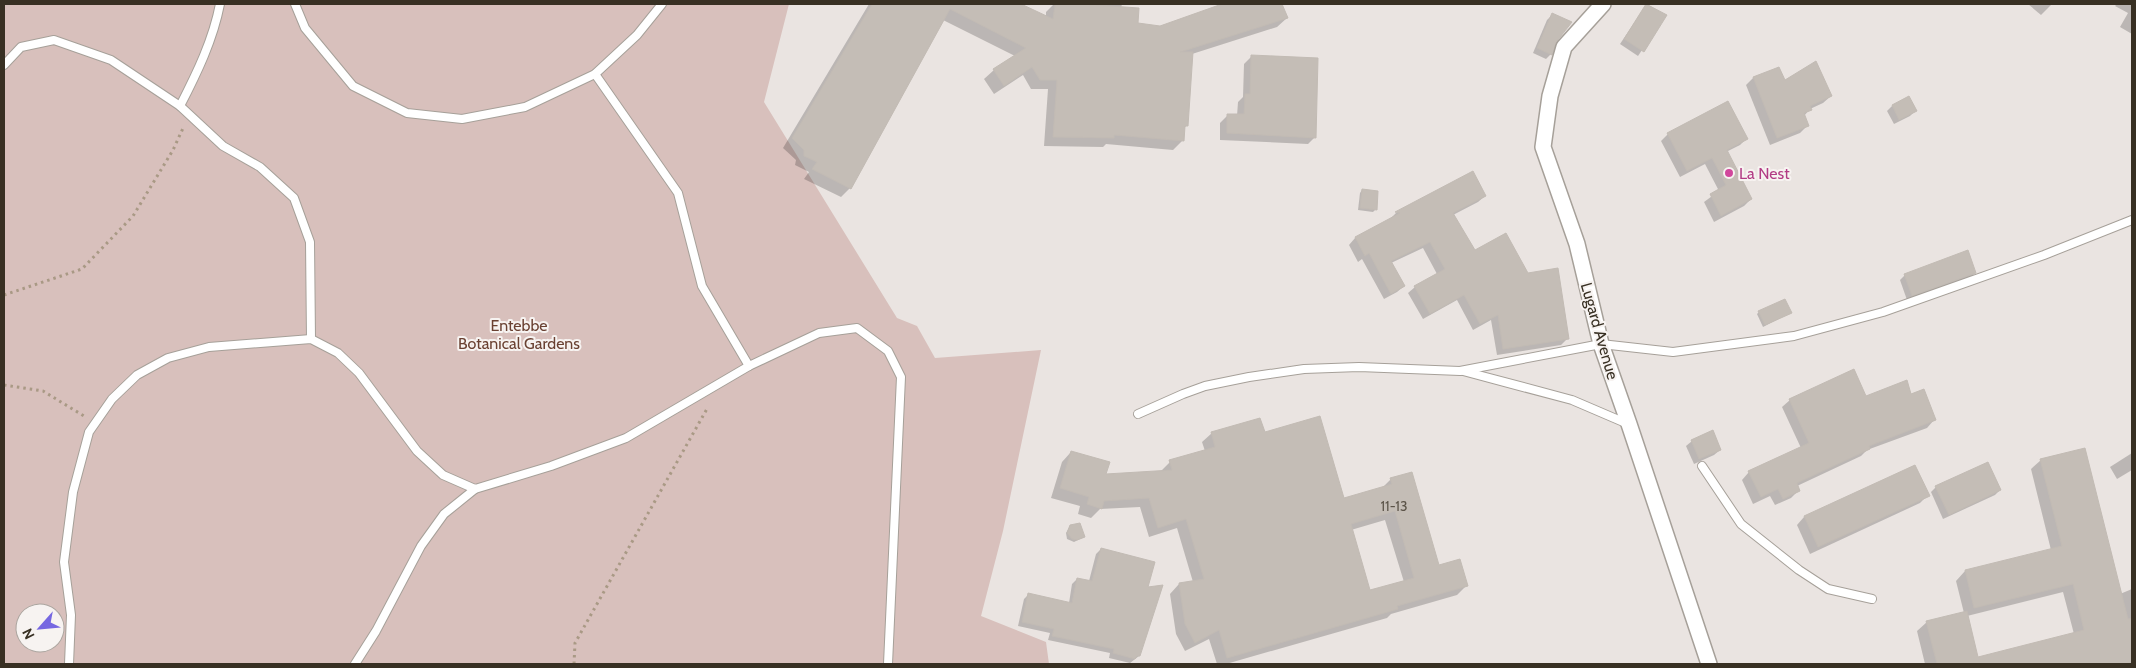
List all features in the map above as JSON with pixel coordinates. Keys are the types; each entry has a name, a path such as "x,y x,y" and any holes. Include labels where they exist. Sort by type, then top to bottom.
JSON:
{"street":[{"name":"Lugard Avenue","path":"1602,5 1564,47 1550,96 1543,147 1577,244 1600,344 1630,424 1709,664"}],"lane":[{"path":"180,106 200,69 217,21 220,4"},
{"path":"295,4 306,28 353,86 407,112 462,119 525,107 595,74 637,35 662,4"},
{"path":"4,65 21,46 54,40 111,60 180,106 223,146 260,167 294,198 304,220 310,242 311,339"},
{"path":"595,74 678,193 702,286 749,366"},
{"path":"1460,371 1600,344 1673,352 1794,336 1883,312 2044,255 2132,220"},
{"path":"355,664 376,631 421,546 444,514 475,489 551,466 626,438 749,366 820,333 857,328 888,351 901,377 888,664"},
{"path":"69,664 71,615 64,562 73,492 89,432 112,399 137,375 168,358 210,347 311,339 338,353 359,373 417,451 443,475 475,489"},
{"path":"1138,414 1205,386 1304,369 1359,367 1460,371 1572,400 1630,424"},
{"path":"1702,466 1741,524 1799,570 1828,588 1872,599"}],"path":[{"path":"4,295 82,268 133,216 173,150 189,114"},
{"path":"574,664 575,643 722,382"},
{"path":"4,386 43,391 81,413 92,427"}],"green space":[{"name":"Entebbe Botanical Gardens","path":"4,4 789,4 764,102 897,318 917,326 935,358 1041,350 1003,531 981,616 1046,642 1049,664 4,664"}],"building":[{"path":"872,4 1021,4 1053,19 1055,4 1139,8 1138,23 1160,26 1222,4 1282,4 1288,18 1180,52 1193,52 1188,126 1185,126 1184,141 1114,135 1114,138 1053,137 1057,80 1040,80 1032,67 1004,86 993,69 1026,48 950,9 851,189 812,169 817,162 804,156 804,150 792,138"},
{"path":"1646,4 1667,15 1644,52 1624,39"},
{"path":"1552,13 1572,22 1557,41 1552,55 1537,48"},
{"path":"1251,55 1318,58 1316,138 1227,133 1227,114 1244,114 1245,94 1250,94"},
{"path":"1816,61 1832,96 1810,106 1812,110 1804,113 1809,126 1777,138 1753,77 1779,67 1785,80"},
{"path":"1909,96 1917,111 1899,120 1892,105"},
{"path":"1728,101 1748,139 1727,150 1752,199 1721,216 1710,194 1726,185 1712,158 1687,171 1667,133"},
{"path":"1473,171 1486,196 1453,213 1475,250 1506,233 1528,273 1558,268 1569,339 1503,349 1498,315 1480,324 1464,295 1430,314 1414,286 1445,269 1430,242 1391,261 1405,286 1391,294 1369,253 1365,256 1355,237 1400,213 1395,212"},
{"path":"1362,189 1378,191 1377,210 1360,208"},
{"path":"1968,250 1976,273 1912,296 1904,274"},
{"path":"1785,299 1792,313 1765,325 1758,311"},
{"path":"1854,369 1866,396 1907,380 1911,394 1924,389 1936,420 1869,446 1870,449 1797,483 1800,491 1783,499 1778,489 1761,497 1748,471 1809,443 1789,399"},
{"path":"1320,416 1344,498 1392,484 1390,478 1412,472 1439,565 1460,559 1468,586 1397,606 1398,609 1227,658 1219,630 1195,643 1185,624 1179,583 1204,579 1186,519 1158,528 1149,498 1104,501 1102,509 1087,504 1089,497 1060,488 1071,451 1110,462 1106,474 1172,470 1169,460 1215,447 1211,432 1260,418 1265,432","holes":["1395,511 1414,578 1370,590 1351,524"]},
{"path":"1713,430 1721,450 1699,459 1691,440"},
{"path":"2085,448 2128,619 2132,618 2132,662 2125,664 1937,664 1926,621 1967,611 1978,657 2084,630 2073,584 1974,608 1965,570 2062,546 2040,459"},
{"path":"1988,462 2001,490 1949,515 1935,486"},
{"path":"1915,465 1930,496 1818,547 1804,516"},
{"path":"1080,523 1085,537 1077,540 1072,539 1067,533 1070,525"},
{"path":"1101,548 1155,562 1148,587 1163,585 1140,656 1137,656 1135,659 1113,653 1114,649 1052,636 1054,629 1022,622 1028,593 1072,603 1077,578 1092,581"}],"place":[{"name":"La Nest","path":"1729,173"}]}
